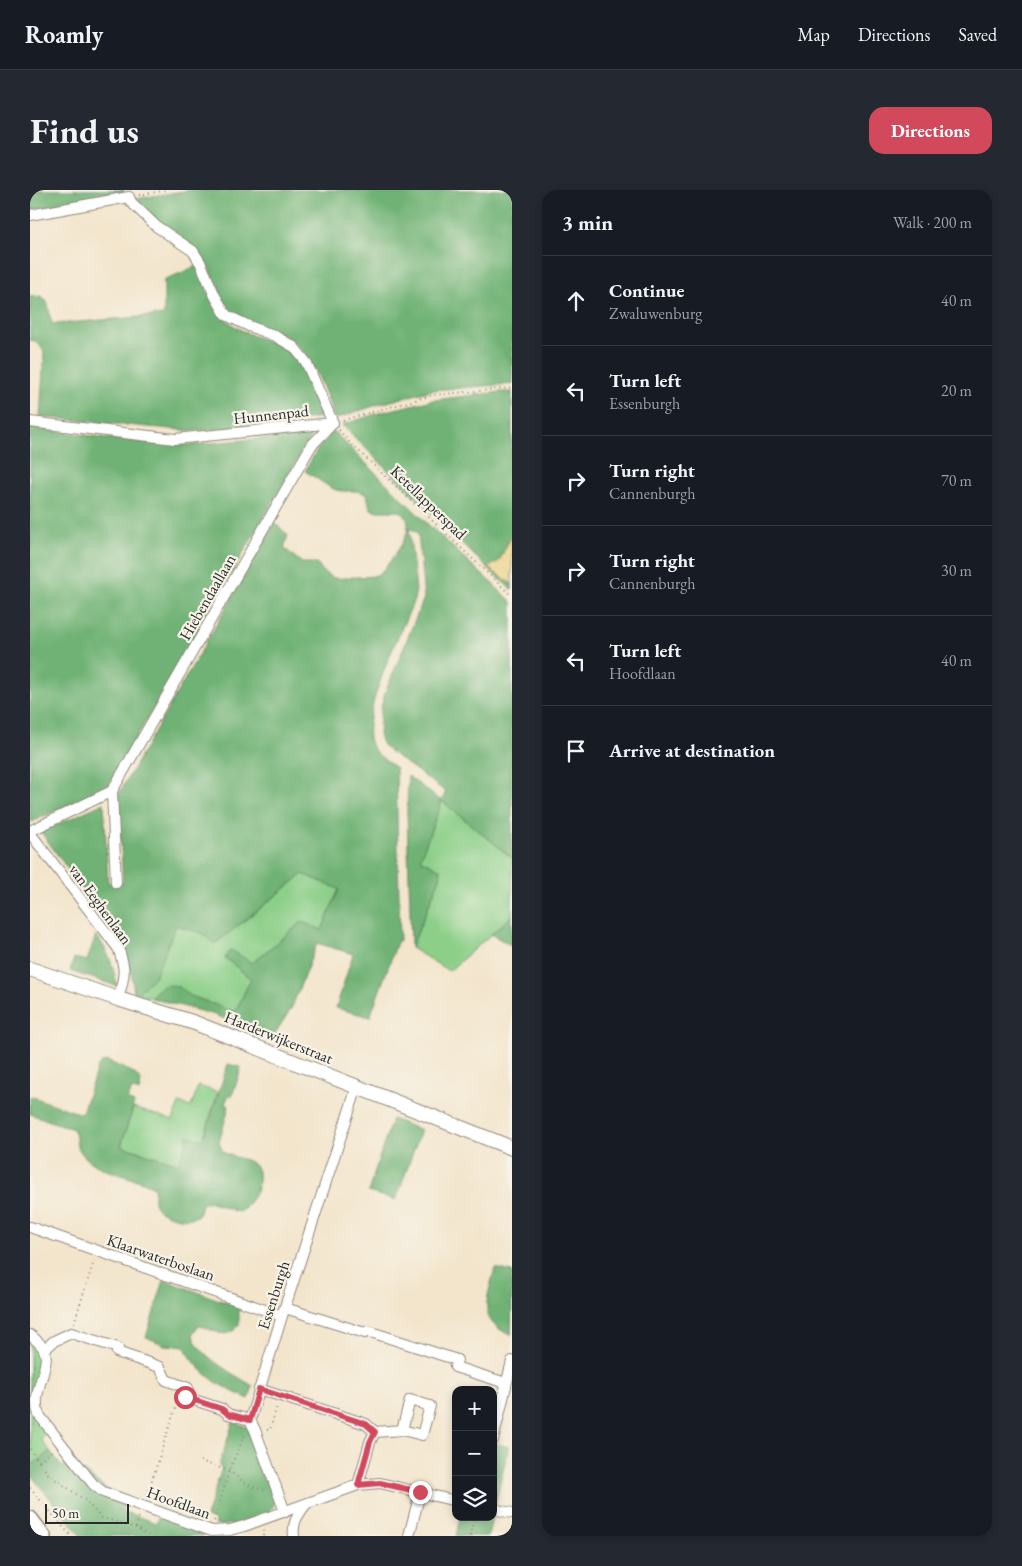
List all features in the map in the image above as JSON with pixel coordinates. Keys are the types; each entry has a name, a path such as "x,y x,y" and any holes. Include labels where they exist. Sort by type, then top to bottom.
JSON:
{"main road":[{"name":"Harderwijkerstraat","path":"30,969 118,999 195,1022 512,1148"},
{"path":"30,1519 43,1536"}],"street":[{"path":"30,215 129,197 131,202 156,226 193,251 226,315 276,336 294,347 306,362 333,423"},
{"name":"Hunnenpad","path":"30,422 175,439 333,423"},
{"name":"Hiebendaallaan","path":"112,791 311,446 333,423"},
{"path":"30,832 112,791 116,883"},
{"name":"van Eeghenlaan","path":"30,832 118,948 125,973 118,999"},
{"name":"Essenburgh","path":"250,1420 357,1087"},
{"name":"Klaarwaterboslaan","path":"30,1227 284,1312 365,1333 368,1331 457,1360 455,1367 506,1383"},
{"path":"30,1335 44,1350 54,1341 71,1333 118,1348 117,1352 160,1367 166,1380 188,1388 185,1397 222,1409 228,1414 250,1420 257,1434 285,1512"},
{"name":"Hoofdlaan","path":"44,1350 45,1360 35,1397 35,1404 39,1415 98,1489 211,1533 237,1528 358,1485 380,1483 452,1500"},
{"path":"495,1431 512,1361"},
{"path":"259,1389 366,1424 375,1432 402,1430"},
{"path":"358,1485 370,1442 375,1432"},
{"path":"409,1536 420,1492"},
{"path":"294,1536 295,1519 306,1504"},
{"path":"497,1510 512,1513"}],"path":[{"path":"129,197 168,190"},
{"name":"Hunnenpad","path":"333,423 433,395 512,388"},
{"name":"Ketellapperspad","path":"333,423 348,441 512,596"},
{"path":"71,1333 98,1251"},
{"path":"143,1505 183,1386"},
{"path":"257,1434 270,1430 280,1396"},
{"path":"211,1533 228,1471 250,1420"},
{"path":"39,1461 62,1444"},
{"path":"30,1449 50,1475 85,1500 100,1517 136,1528 148,1536"},
{"path":"200,1461 228,1471 258,1490 277,1489"},
{"path":"30,1488 71,1536"},
{"path":"470,1536 473,1521"}],"green space":[{"path":"30,190 124,190 124,192 30,210"},
{"path":"190,190 512,190 512,384 432,390 335,419 321,382 308,358 300,348 278,332 246,321 229,311 221,299 207,266 200,257 135,199"},
{"path":"197,266 213,301 225,318 245,332 281,346 298,360 314,393 322,417 193,431 40,417 44,353 39,344 30,340 30,297 42,296 45,299 53,324 164,315 164,280"},
{"path":"512,392 512,535 499,561 494,565 512,584 512,590 486,567 342,425 382,412 433,400"},
{"path":"30,428 139,442 189,445 312,434 109,785 32,822 30,818"},
{"path":"333,431 434,530 512,602 512,858 442,801 420,859 441,870 440,878 411,948 407,812 408,776 441,801 446,792 384,747 379,734 381,708 385,693 424,598 418,533 409,528 416,590 414,600 376,694 369,732 373,749 396,768 400,941 398,940 370,1017 336,1008 353,954 317,943 292,1007 272,1038 215,1015 152,998 159,989 169,985 179,987 188,995 235,1012 251,979 225,958 231,950 252,963 302,922 322,930 339,889 303,874 215,944 202,933 176,925 155,976 138,993 134,992 128,963 116,936 41,832 104,803 108,883 123,883 118,795 275,523 288,535 284,548 302,563 316,563 326,574 334,578 368,577 383,571 404,541 408,525 406,517 400,511 374,511 370,508 367,495 356,491 336,490 305,471 317,450"},
{"path":"442,801 512,858 512,916 449,971 411,948 440,878 440,870 420,859"},
{"path":"303,874 339,889 322,930 302,922 252,963 230,950 225,958 251,979 235,1012 188,995 185,991 155,992 152,998 138,993 155,976 176,925 202,933 242,923"},
{"path":"512,916 512,946 491,934"},
{"path":"96,935 110,959 117,986 70,971 74,958 87,961"},
{"path":"107,1061 134,1073 141,1081 139,1092 132,1089 127,1100 134,1103 121,1146 179,1164 188,1136 203,1140 228,1064 240,1067 232,1096 229,1094 225,1104 229,1106 219,1143 223,1152 253,1164 258,1173 256,1191 253,1198 243,1209 237,1212 209,1201 202,1204 197,1216 185,1219 171,1216 156,1207 154,1187 96,1165 87,1159 78,1148 73,1129 30,1114 30,1096 78,1113 82,1112 98,1066"},
{"path":"198,1086 218,1092 203,1140 179,1164 121,1146 133,1108 173,1120 179,1103 191,1107"},
{"path":"392,1119 421,1130 396,1200 368,1192"},
{"path":"495,1268 512,1272 511,1335 492,1323 488,1315 487,1298"},
{"path":"164,1280 239,1307 239,1324 229,1333 219,1333 199,1326 193,1334 201,1350 209,1357 253,1386 249,1399 229,1390 211,1378 196,1364 184,1346 165,1345 146,1337"},
{"path":"30,1341 38,1357 31,1406 35,1417 48,1433 41,1439 50,1451 34,1464 30,1460"},
{"path":"233,1422 245,1426 253,1433 275,1500 273,1507 262,1515 229,1525 215,1525 215,1520 206,1517 222,1468 219,1466"},
{"path":"497,1444 509,1447 497,1496"},
{"path":"50,1451 62,1467 70,1462 125,1502 122,1511 156,1523 159,1514 195,1527 204,1536 81,1536 30,1474 30,1460 34,1464"},
{"path":"459,1521 491,1521 488,1536 456,1536"}],"sand":[{"path":"512,535 512,584 488,568 499,561"}],"route":[{"path":"185,1397 222,1409 238,1418 250,1420 259,1389 366,1424 375,1432 370,1442 358,1485 380,1483 420,1492"}]}
